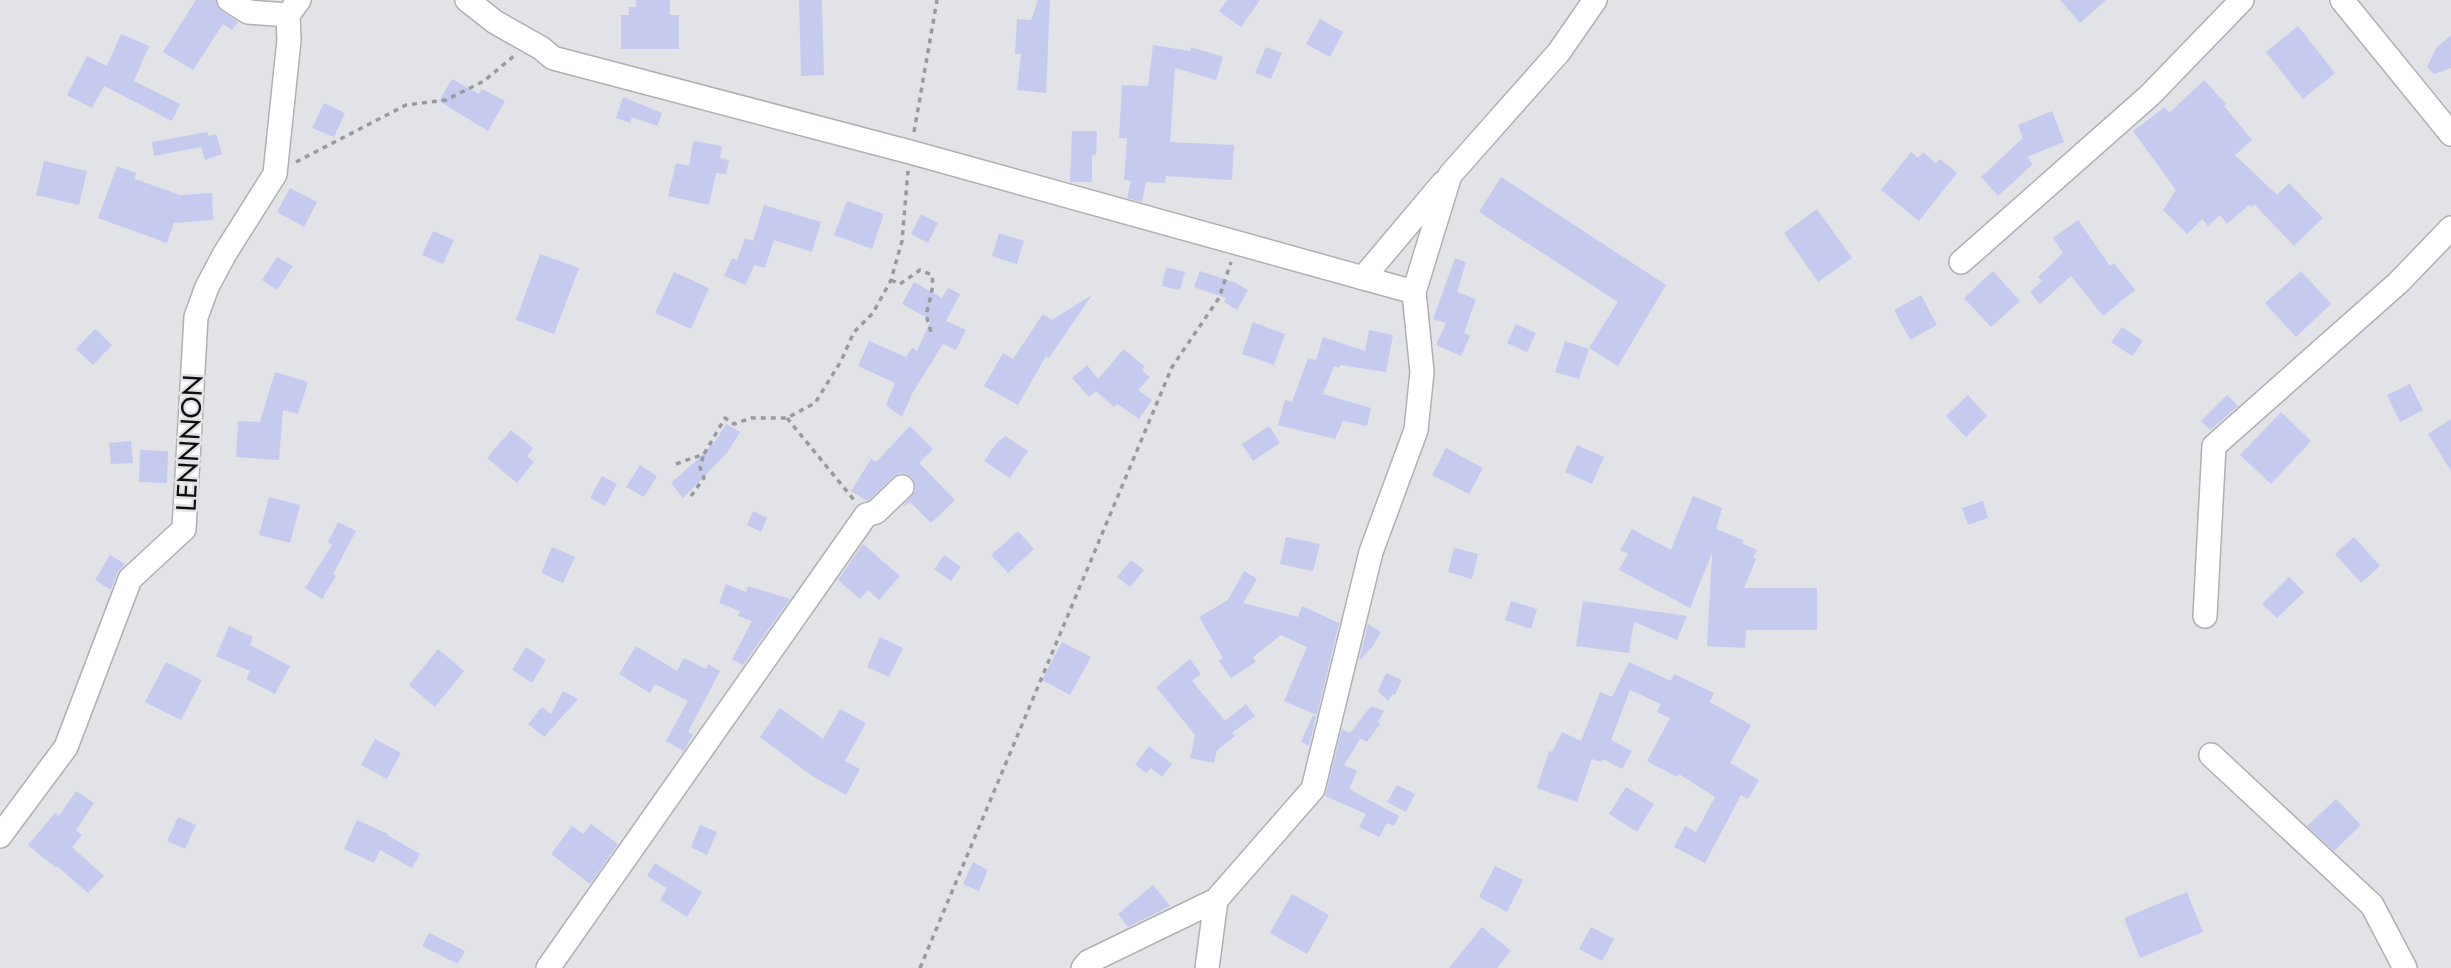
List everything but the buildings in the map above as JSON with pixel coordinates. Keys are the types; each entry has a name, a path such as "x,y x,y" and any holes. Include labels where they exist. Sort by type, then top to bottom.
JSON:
{"street":[{"path":"229,0 248,12 294,7"},
{"path":"467,0 495,22 541,48 553,58 910,152 1413,292"},
{"path":"1363,278 1559,52 1595,0"},
{"path":"1961,262 2150,95 2242,0"},
{"path":"2342,0 2451,134"},
{"name":"LENNNON","path":"0,836 66,747 130,579 184,530 196,317 207,287 224,255 275,174 294,7"},
{"path":"1083,968 1088,962 1216,900 1313,789 1371,552 1416,430 1422,372 1413,292 1450,175"},
{"path":"2204,616 2214,446 2399,282 2451,228"},
{"path":"548,968 866,515 876,512 902,487"},
{"path":"2211,755 2372,905 2405,968"},
{"path":"1207,968 1216,900"}],"path":[{"path":"691,496 704,478 699,467 704,454 725,418 734,424 751,418 787,418 815,403 841,361 854,332 873,313 891,280 902,240 910,152 937,0"},
{"path":"275,174 406,105 446,100 484,80 514,55 541,48"},
{"path":"920,968 1172,367 1219,299 1238,243"},
{"path":"891,280 900,284 920,270 932,275 931,300 926,314 932,335"},
{"path":"787,418 866,515"},
{"path":"676,464 704,454"}]}
